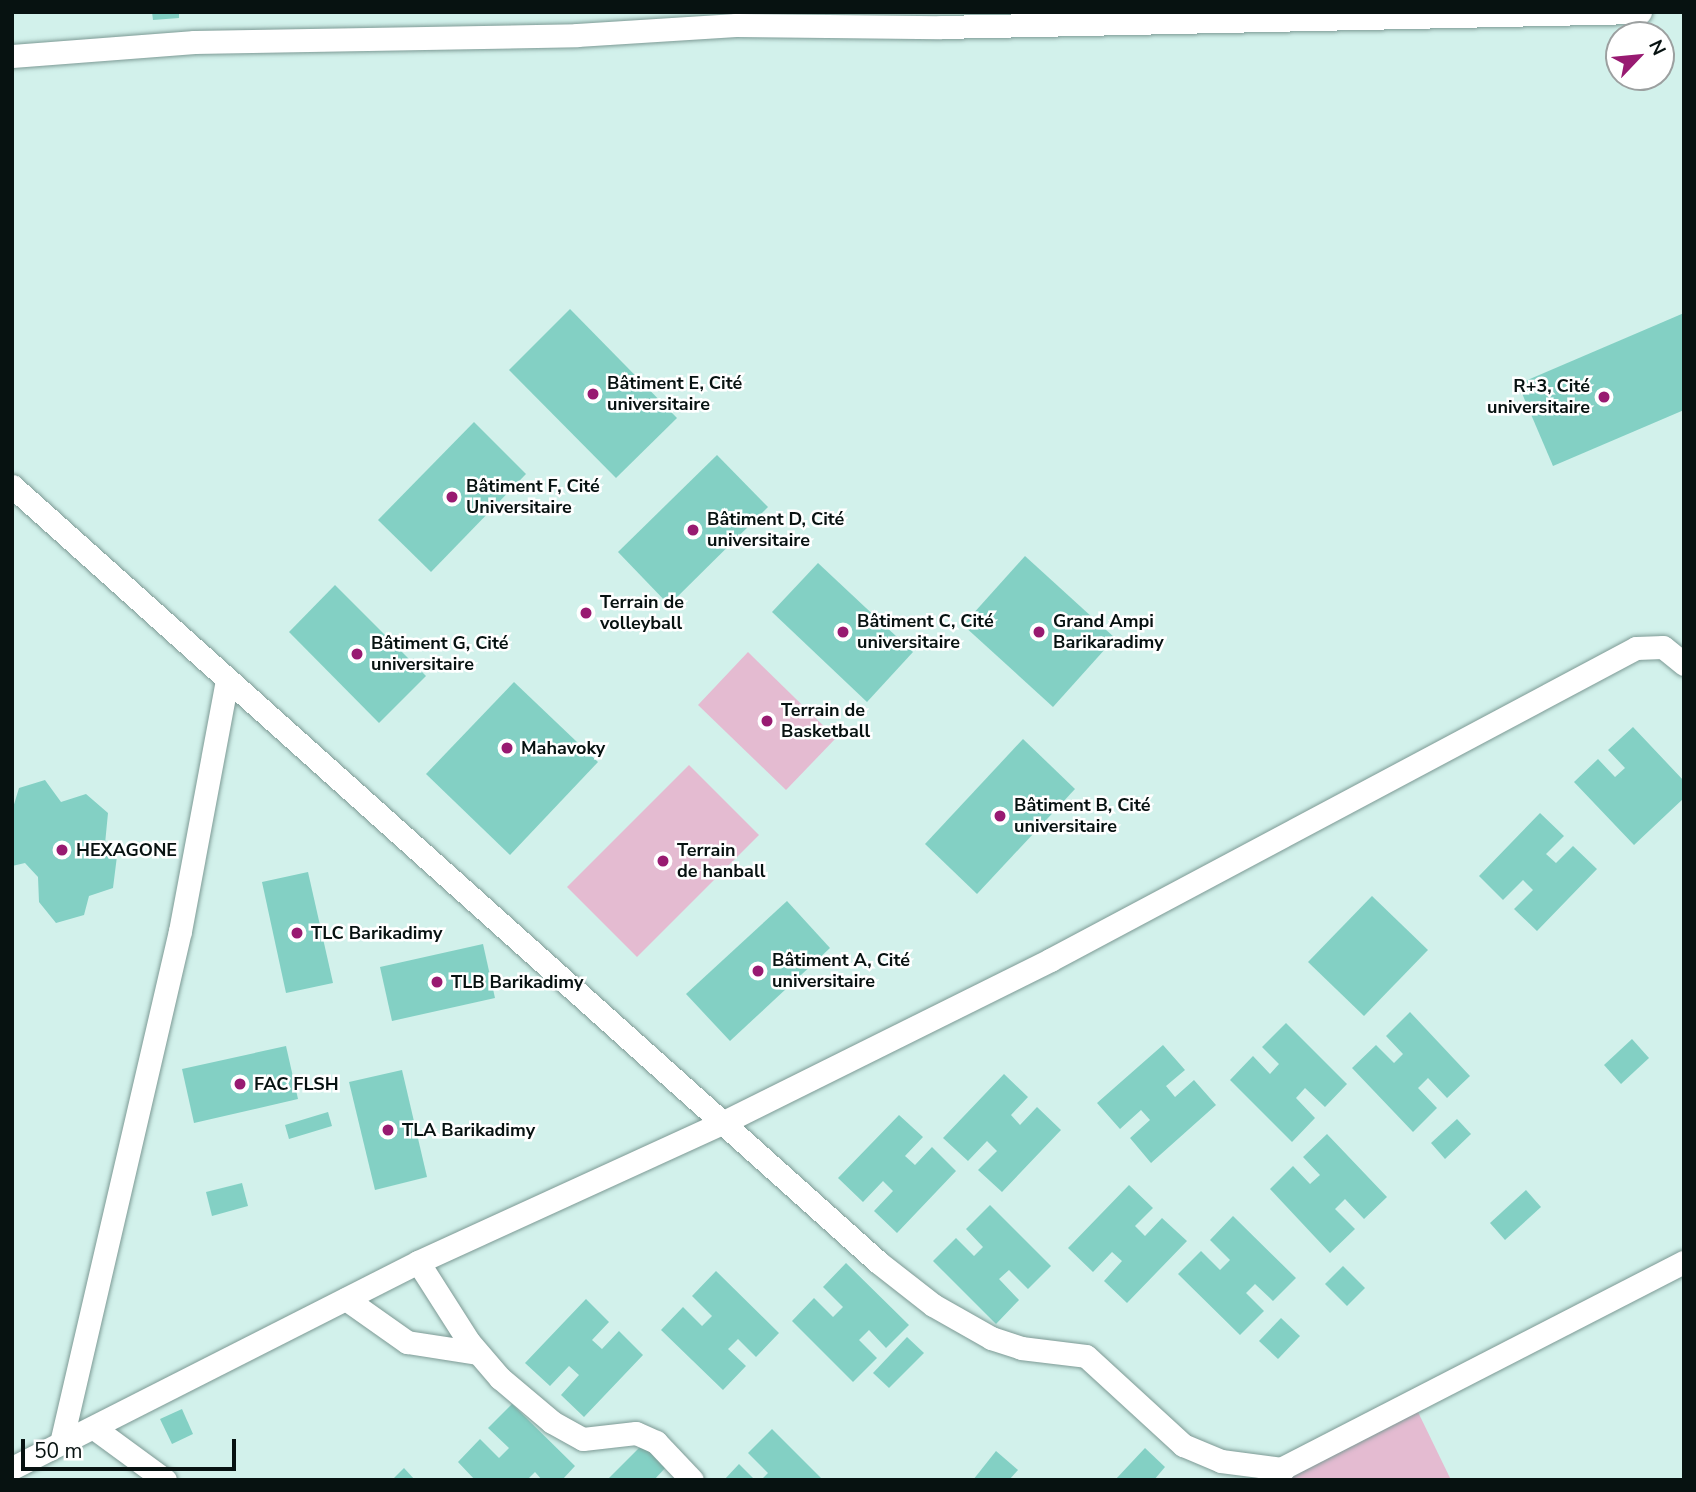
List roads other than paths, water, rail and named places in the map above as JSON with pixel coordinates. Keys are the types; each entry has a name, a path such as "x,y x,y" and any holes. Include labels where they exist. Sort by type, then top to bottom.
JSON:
{"street":[{"path":"12,56 194,42 577,35 736,26 1004,26 1640,12"},
{"path":"12,486 722,1123 933,1305 1021,1348 1086,1356 1183,1445 1221,1461 1283,1469"},
{"path":"12,1468 418,1262 722,1123 1050,960 1636,648 1663,647 1684,664"},
{"path":"61,1443 180,931 227,680"},
{"path":"418,1262 477,1353 552,1422 583,1439 636,1433 656,1442 692,1480"},
{"path":"1261,1480 1684,1262"},
{"path":"346,1299 407,1342 477,1353"},
{"path":"94,1428 165,1480"}],"place":[{"name":"Bâtiment E, Cité universitaire","path":"593,394"},
{"name":"R+3, Cité universitaire","path":"1604,397"},
{"name":"Bâtiment F, Cité Universitaire","path":"452,497"},
{"name":"Bâtiment D, Cité universitaire","path":"693,530"},
{"name":"Terrain de volleyball","path":"586,613"},
{"name":"Bâtiment C, Cité universitaire","path":"843,632"},
{"name":"Grand Ampi Barikaradimy","path":"1039,632"},
{"name":"Bâtiment G, Cité universitaire","path":"357,654"},
{"name":"Terrain de Basketball","path":"767,721"},
{"name":"Mahavoky","path":"507,748"},
{"name":"Bâtiment B, Cité universitaire","path":"1000,816"},
{"name":"HEXAGONE","path":"62,850"},
{"name":"Terrain de hanball","path":"663,861"},
{"name":"TLC Barikadimy","path":"297,933"},
{"name":"Bâtiment A, Cité universitaire","path":"758,971"},
{"name":"TLB Barikadimy","path":"437,982"},
{"name":"FAC FLSH","path":"240,1084"},
{"name":"TLA Barikadimy","path":"388,1130"}]}
